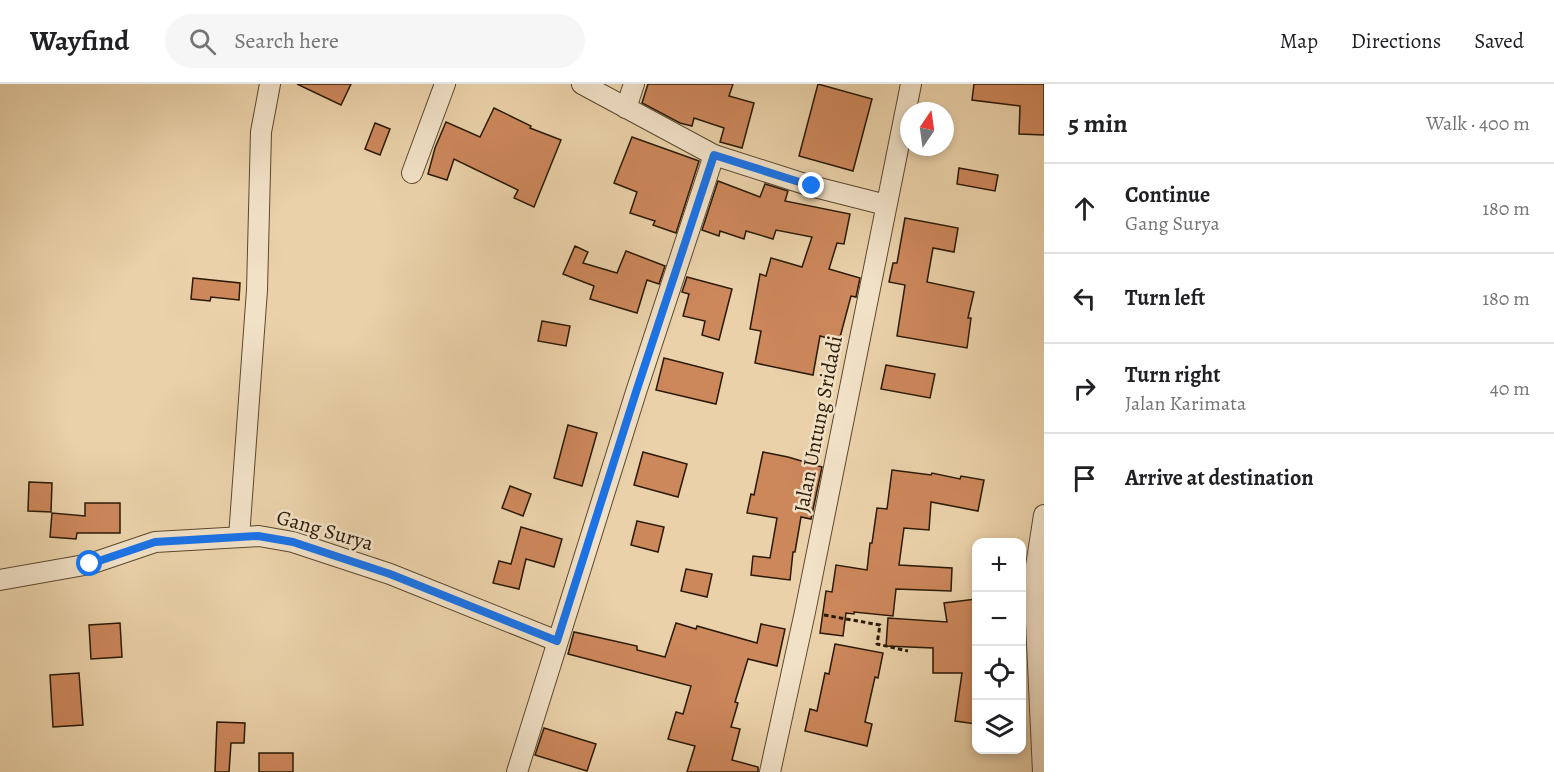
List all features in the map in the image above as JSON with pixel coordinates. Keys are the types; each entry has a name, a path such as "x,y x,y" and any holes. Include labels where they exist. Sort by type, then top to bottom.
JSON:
{"street":[{"path":"239,537 257,290 261,132 270,84"},
{"path":"412,173 445,84"},
{"path":"582,84 714,155 812,186 886,205"},
{"path":"626,108 634,84"},
{"name":"Jalan Untung Sridadi","path":"770,772 805,612 911,84"},
{"path":"517,772 636,392 714,155"},
{"path":"1043,772 1035,579 1044,515"},
{"name":"Gang Surya","path":"0,580 90,564 155,542 258,536 293,542 390,574 557,641"}],"path":[{"path":"805,612 880,625 877,644 908,651"}],"building":[{"path":"297,84 351,84 341,105"},
{"path":"648,84 733,84 729,96 754,103 742,148 720,142 724,128 694,118 692,126 680,123 642,103"},
{"path":"818,84 872,99 853,171 799,156"},
{"path":"974,84 1044,84 1044,135 1019,134 1020,106 972,100"},
{"path":"494,108 531,126 530,128 561,140 534,207 514,198 518,190 454,159 447,180 428,174 435,148 446,122 480,137"},
{"path":"375,123 390,129 380,155 365,149"},
{"path":"632,137 699,161 676,233 653,225 655,221 630,213 637,192 614,183"},
{"path":"959,168 998,175 995,191 957,184"},
{"path":"718,181 760,197 765,184 788,191 785,201 850,214 844,244 837,243 829,269 860,278 856,297 851,296 839,341 820,336 813,375 755,363 761,331 750,329 760,274 766,276 771,258 802,267 812,237 776,230 773,239 746,231 744,239 720,231 719,236 702,230"},
{"path":"905,218 958,228 954,252 933,248 927,282 974,292 968,318 971,318 967,348 897,336 905,285 889,282 893,263 897,263"},
{"path":"575,246 588,252 583,263 617,273 626,251 665,266 659,284 647,280 637,313 590,299 594,286 563,274"},
{"path":"687,277 732,289 719,340 702,335 705,321 683,316 689,294 682,292"},
{"path":"193,278 240,283 239,300 211,297 210,301 191,299"},
{"path":"542,321 570,326 566,346 538,341"},
{"path":"664,358 723,373 716,404 656,390"},
{"path":"886,365 935,374 930,398 881,389"},
{"path":"568,425 597,433 582,486 554,478"},
{"path":"643,452 687,464 678,497 634,485"},
{"path":"763,452 822,467 811,519 801,517 795,552 793,552 790,580 751,575 753,556 770,558 777,518 747,513 751,494 754,495"},
{"path":"892,470 984,480 978,511 931,502 929,530 904,528 899,565 952,568 951,591 896,589 893,616 846,613 843,636 820,633 826,591 832,592 836,565 867,570 877,508 887,509"},
{"path":"29,482 52,483 51,512 28,511"},
{"path":"510,486 531,494 523,516 502,508"},
{"path":"85,503 120,503 120,533 77,533 76,539 50,537 52,513 85,516"},
{"path":"637,521 664,527 658,552 631,545"},
{"path":"521,527 562,539 554,567 526,559 519,589 493,583 499,561 511,564"},
{"path":"686,569 712,574 707,597 681,591"},
{"path":"972,600 972,723 955,721 962,673 933,673 933,648 886,646 888,618 947,622 944,603"},
{"path":"120,623 122,657 91,659 89,625"},
{"path":"676,623 696,629 697,626 757,643 761,624 785,629 777,666 748,659 735,702 738,703 731,727 740,729 732,760 758,767 758,772 687,772 695,746 668,739 676,712 683,714 691,686 568,654 574,632 637,646 637,650 665,657"},
{"path":"835,644 883,653 865,722 872,724 867,746 805,731 810,709 817,711 825,673 829,674"},
{"path":"79,673 83,725 53,727 50,675"},
{"path":"217,722 245,723 244,743 231,743 229,772 215,772"},
{"path":"544,728 596,744 587,771 535,755"},
{"path":"259,753 293,753 293,772 259,772"}],"route":[{"path":"90,564 155,542 258,536 293,542 390,574 557,641 714,155 812,186"}]}
